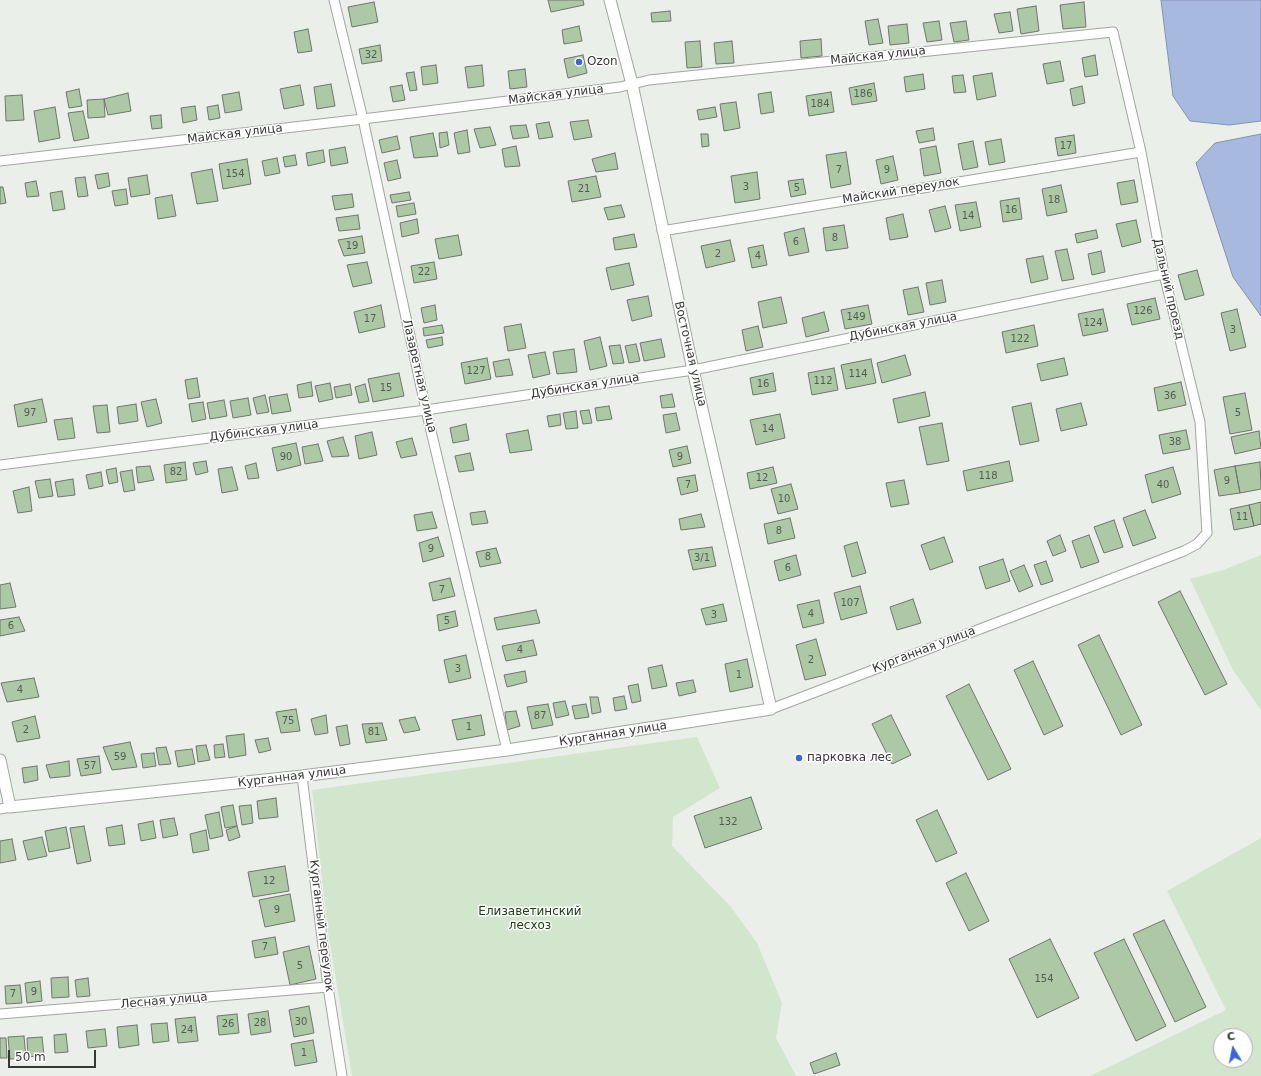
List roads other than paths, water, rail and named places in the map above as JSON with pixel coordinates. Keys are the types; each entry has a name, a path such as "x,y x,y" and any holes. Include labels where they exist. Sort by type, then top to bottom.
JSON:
{"street":[{"name":"Лазаретная улица","path":"334,0 363,119 426,410 507,750"},
{"name":"Восточная улица","path":"610,0 632,84 662,231 771,709"},
{"name":"Майская улица","path":"0,161 620,88 657,79 1113,32"},
{"name":"Дальний проезд","path":"1113,32 1140,152 1164,274 1200,422 1207,533 1197,544"},
{"name":"Майский переулок","path":"662,231 1140,152"},
{"name":"Дубинская улица","path":"0,465 426,410 693,370 1164,274"},
{"name":"Курганная улица","path":"5,808 302,776 507,750 771,709 1176,554 1197,544"},
{"path":"0,760 5,808"},
{"name":"Курганный переулок","path":"302,776 328,987 342,1076"},
{"name":"Лесная улица","path":"0,1014 328,987"}],"water":[{"path":"1161,0 1261,0 1261,121 1229,125 1190,121 1173,96"},
{"path":"1261,134 1261,316 1233,277 1196,163 1215,143"}],"place":[{"name":"Ozon","path":"579,62"},
{"name":"парковка лес","path":"799,758"}],"park label":[{"name":"Елизаветинский лесхоз","path":"530,919"}]}
